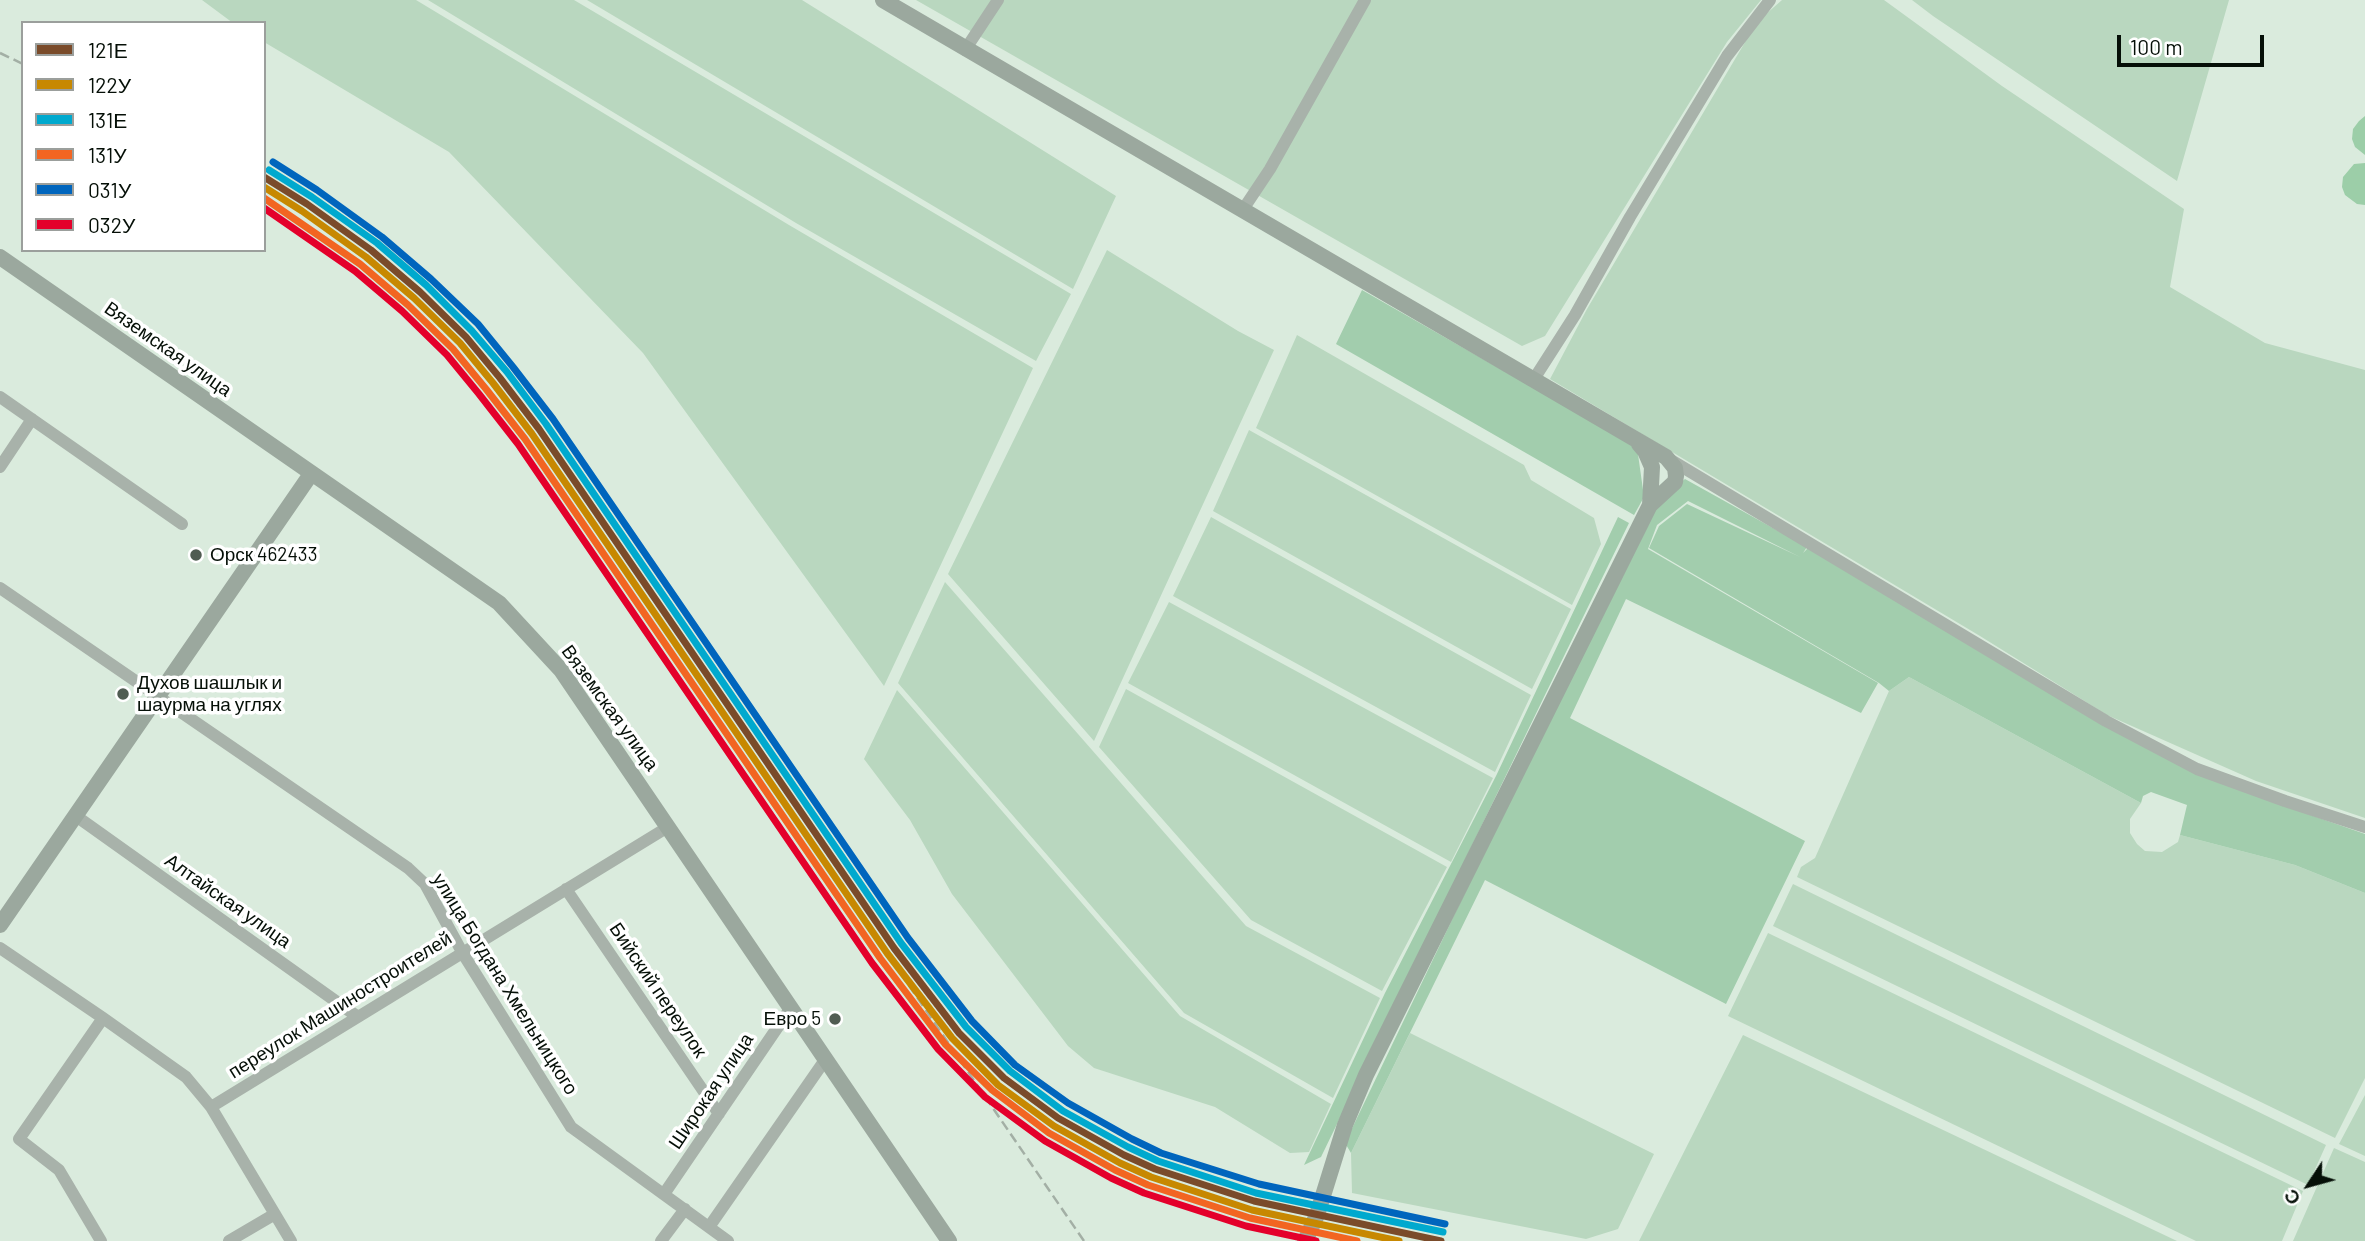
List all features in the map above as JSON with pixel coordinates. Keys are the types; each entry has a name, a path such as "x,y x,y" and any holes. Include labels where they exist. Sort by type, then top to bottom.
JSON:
{"main road":[{"path":"883,0 1666,457 1675,468 1675,482 1650,505"},
{"name":"Вяземская улица","path":"0,257 499,603 561,670 949,1241"},
{"path":"1305,1241 1317,1215 1345,1125 1366,1075 1650,505 1653,492 1652,467 1645,451 1633,438"},
{"path":"0,925 312,474"}],"street":[{"path":"965,50 998,0"},
{"path":"1242,211 1270,169 1364,0"},
{"path":"1534,379 1576,315 1630,218 1727,56 1770,0"},
{"path":"0,397 182,524"},
{"path":"0,467 32,419"},
{"path":"1666,457 2106,721 2197,769 2365,827"},
{"name":"улица Богдана Хмельницкого","path":"0,588 408,868 425,884 462,952 571,1127 728,1241"},
{"name":"Алтайская улица","path":"76,817 358,1017"},
{"name":"переулок Машиностроителей","path":"211,1107 668,827"},
{"name":"Бийский переулок","path":"566,889 719,1114"},
{"path":"0,948 186,1077 211,1107 291,1241"},
{"name":"Широкая улица","path":"664,1194 790,1009"},
{"path":"101,1241 59,1170 19,1139 103,1018"},
{"path":"709,1227 825,1060"},
{"path":"661,1241 685,1209"},
{"path":"229,1241 275,1214"}],"shaded area":[{"path":"202,0 416,0 789,225 1033,368 884,686 643,353 449,152 266,43 266,21 230,21"},
{"path":"428,0 574,0 1071,294 1036,361 796,223"},
{"path":"587,0 802,0 1116,196 1073,289"},
{"path":"916,0 1761,0 1727,42 1545,336 1522,346"},
{"path":"1782,0 1884,0 2002,86 2184,209 2170,287 2265,343 2365,370 2365,818 2256,781 2107,715 1550,379 1587,309 1757,22"},
{"path":"1912,0 2229,0 2177,181 1933,16"},
{"path":"2365,116 2365,155 2355,147 2352,139 2353,129"},
{"path":"2365,163 2365,205 2357,204 2345,195 2342,187 2343,177 2354,164"},
{"path":"1107,250 1238,331 1274,350 1094,741 948,574"},
{"path":"1362,290 1637,447 1644,497 1634,515 1336,344"},
{"path":"1297,335 1524,465 1531,480 1594,518 1601,544 1572,605 1256,428"},
{"path":"1249,430 1571,609 1532,689 1213,511"},
{"path":"1685,479 1807,547 1803,553 1808,548 2067,703 2279,804 2365,834 2365,893 2295,865 2180,835 2187,805 2151,792 2143,796 2141,803 1909,677 1889,691 1879,683 1649,548 1659,526 1687,504 1800,557 1688,501 1657,525 1648,549 1878,683 1861,713 1626,599 1570,718 1805,841 1726,1004 1485,880 1351,1153 1345,1143 1654,505"},
{"path":"1211,517 1531,695 1495,772 1173,596"},
{"path":"1618,517 1629,523 1321,1157 1304,1165 1385,993 1496,776"},
{"path":"945,582 1246,926 1380,998 1333,1098 1184,1013 898,683"},
{"path":"1169,602 1493,778 1451,862 1128,683"},
{"path":"1909,677 2141,803 2130,819 2130,833 2145,851 2162,852 2178,842 2180,835 2295,865 2365,893 2365,1078 2335,1138 1797,877 1801,867 1815,858 1889,691"},
{"path":"1126,689 1447,867 1382,991 1251,920 1099,747"},
{"path":"897,690 1180,1016 1331,1104 1309,1152 1290,1153 1215,1107 1094,1068 1068,1046 952,894 910,820 864,759"},
{"path":"1793,884 2326,1145 2308,1185 1773,926"},
{"path":"1768,933 2303,1191 2282,1241 2196,1241 1728,1016"},
{"path":"1410,1033 1654,1154 1618,1229 1586,1239 1352,1193 1351,1153"},
{"path":"1743,1035 2177,1241 1639,1241"},
{"path":"2365,1095 2365,1156 2339,1144"},
{"path":"2334,1148 2365,1162 2365,1241 2293,1241"}],"railway":[{"path":"0,53 21,63"},
{"path":"266,189 302,210 366,255 416,298 461,343 533,432 1084,1241"}],"transit line":[{"name":"031У","path":"273,162 382,237 478,324 553,419 908,938 972,1021 1015,1065 1068,1103 1161,1153 1259,1184 1445,1224"},
{"name":"131Е","path":"269,170 377,243 426,285 472,331 507,372 546,424 901,943 966,1027 1010,1071 1063,1111 1158,1161 1256,1193 1443,1232"},
{"name":"121Е","path":"266,178 371,250 420,292 466,337 500,378 539,429 894,948 959,1033 1004,1078 1058,1118 1155,1169 1254,1201 1441,1241"},
{"name":"122У","path":"266,188 366,257 414,298 460,343 493,383 532,434 887,953 952,1038 998,1085 1054,1126 1151,1177 1252,1210 1399,1241"},
{"name":"131У","path":"266,199 360,264 408,305 453,349 486,389 525,439 880,958 945,1044 992,1090 1049,1133 1148,1185 1250,1218 1357,1241"},
{"name":"032У","path":"266,209 355,271 402,311 447,355 479,394 518,444 872,963 938,1049 985,1097 1045,1141 1144,1193 1246,1226 1316,1241"}],"place":[{"name":"Орск 462433","path":"196,555"},
{"name":"Духов шашлык и шаурма на углях","path":"123,694"},
{"name":"Евро 5","path":"835,1019"}]}
